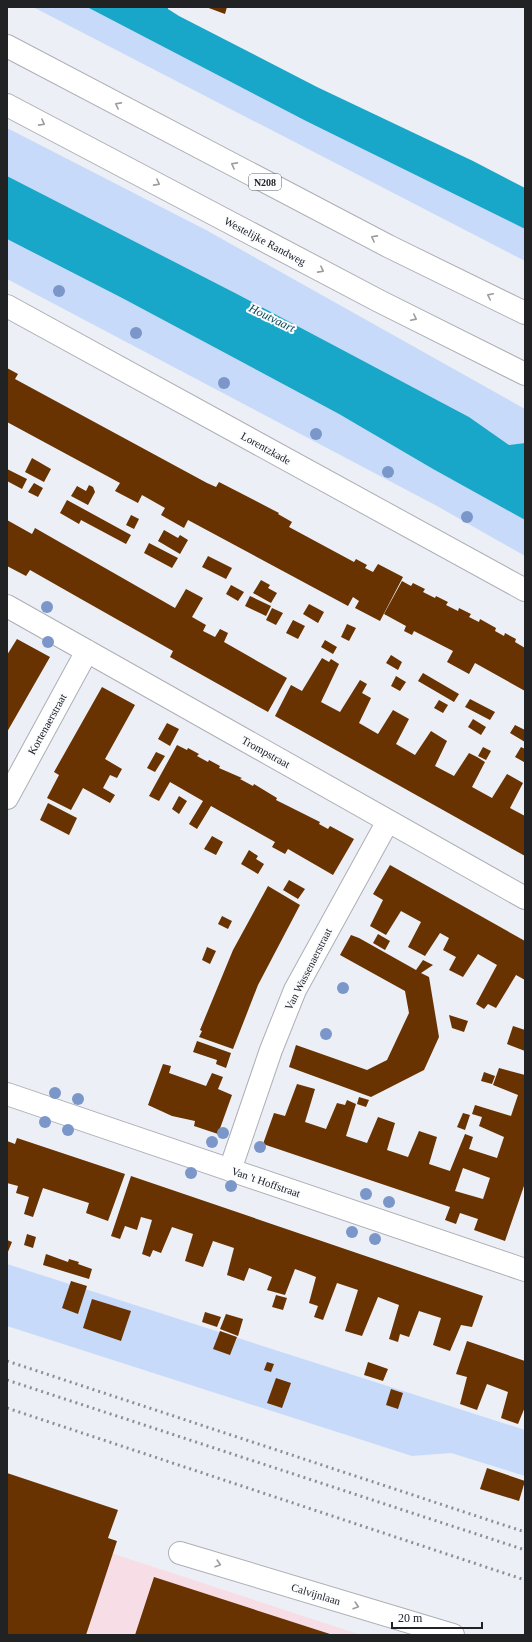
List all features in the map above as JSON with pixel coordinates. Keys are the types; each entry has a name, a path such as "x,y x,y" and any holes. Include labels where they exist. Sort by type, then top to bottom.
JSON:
{"street":[{"name":"N208","path":"7,46 388,246 525,313"},
{"name":"Westelijke Randweg","path":"7,105 379,301 525,374"},
{"name":"Lorentzkade","path":"7,306 525,590"},
{"name":"Trompstraat","path":"7,606 525,898"},
{"name":"Kortenaerstraat","path":"7,798 87,652"},
{"name":"Van Wassenaerstraat","path":"230,1170 271,1050 295,990 388,821"},
{"name":"Van 't Hoffstraat","path":"7,1094 370,1219 525,1270"},
{"name":"Calvijnlaan","path":"180,1553 452,1635"}],"shaded area":[{"path":"33,7 87,7 306,121 525,229 525,261"},
{"path":"7,128 206,230 525,409 525,443 509,445 469,417 237,294 7,176"},
{"path":"7,239 124,299 339,414 433,469 525,520 525,556 437,506 7,279"},
{"path":"7,1264 525,1430 525,1476 451,1453 412,1456 7,1326"},
{"path":"7,1519 361,1635 7,1635"}],"water":[{"path":"87,7 168,7 168,9 179,16 317,87 473,161 525,188 525,229 306,121"},
{"name":"Houtvaart","path":"7,176 237,294 469,417 509,445 525,443 525,520 433,469 339,414 124,299 7,239"}],"building":[{"path":"206,7 227,7 225,14"},
{"path":"7,368 18,374 15,379 207,483 216,487 219,482 279,513 278,514 292,522 289,527 354,562 356,559 367,565 365,568 373,572 378,564 403,577 380,621 355,608 359,601 353,597 348,606 188,520 184,528 161,515 165,508 142,495 138,503 115,491 120,483 7,422"},
{"path":"32,458 51,469 44,482 25,472"},
{"path":"7,469 27,479 22,489 7,481"},
{"path":"34,483 43,488 38,497 28,492"},
{"path":"89,485 93,487 95,492 88,505 71,496 77,486 86,491"},
{"path":"67,500 131,535 126,544 81,520 79,524 60,513"},
{"path":"131,515 139,519 134,529 126,525"},
{"path":"7,520 32,534 35,528 175,608 186,589 203,598 192,617 206,625 203,631 215,637 220,629 228,633 224,642 287,678 268,712 170,657 173,651 30,570 26,576 7,566"},
{"path":"164,530 178,538 180,535 188,540 180,554 158,541"},
{"path":"149,543 178,558 172,568 144,553"},
{"path":"208,556 232,568 226,579 202,567"},
{"path":"261,580 270,585 268,588 277,593 271,603 253,593"},
{"path":"402,581 411,586 413,583 425,589 423,592 448,602 446,605 458,611 459,608 471,614 469,617 479,622 480,619 496,628 495,631 504,636 505,633 516,639 515,642 525,648 525,691 475,663 469,674 447,662 453,651 414,631 412,635 404,631 406,626 384,614"},
{"path":"231,585 244,592 238,601 226,594"},
{"path":"250,596 271,606 266,616 245,606"},
{"path":"309,604 324,612 318,623 303,614"},
{"path":"272,608 283,613 276,625 266,620"},
{"path":"293,620 305,626 298,639 286,633"},
{"path":"347,624 356,628 349,641 341,637"},
{"path":"17,639 50,657 7,732 7,655"},
{"path":"325,640 337,647 333,654 321,647"},
{"path":"391,655 402,662 398,670 386,663"},
{"path":"322,658 329,662 331,659 339,664 321,702 340,712 360,680 367,684 362,693 371,698 359,723 378,734 393,710 409,719 396,744 415,755 431,731 447,741 435,766 454,776 469,753 477,757 485,762 472,787 492,798 507,774 523,783 510,808 525,816 525,856 275,716 291,685 302,691"},
{"path":"423,673 459,694 454,702 418,681"},
{"path":"396,676 406,682 400,691 391,686"},
{"path":"102,687 135,705 105,759 122,769 117,778 110,775 103,788 115,795 110,803 83,788 71,810 47,798 59,775 54,772"},
{"path":"470,699 495,712 490,720 465,707"},
{"path":"439,700 448,705 443,713 434,708"},
{"path":"473,719 486,727 481,735 468,727"},
{"path":"167,723 179,729 170,746 158,739"},
{"path":"515,725 525,730 525,742 510,733"},
{"path":"177,745 187,750 188,748 199,754 197,756 220,766 219,768 242,778 240,779 253,786 254,784 277,798 276,800 320,822 319,824 328,829 330,826 354,839 333,875 288,849 285,854 272,847 275,842 211,806 197,829 189,824 203,801 170,782 159,801 149,796"},
{"path":"483,747 491,751 486,760 478,756"},
{"path":"521,747 525,749 524,762 515,757"},
{"path":"156,752 165,756 155,772 147,768"},
{"path":"179,796 187,801 179,814 172,809"},
{"path":"48,803 77,818 69,835 40,820"},
{"path":"212,836 223,842 216,855 204,849"},
{"path":"249,850 258,856 256,859 264,864 258,874 241,864"},
{"path":"390,865 525,941 525,980 516,975 496,1008 488,1004 484,1009 476,1004 497,965 478,954 463,977 449,970 456,957 443,950 449,938 440,933 425,956 408,947 421,922 401,911 386,935 370,926 383,900 373,894"},
{"path":"289,880 305,889 298,899 283,890"},
{"path":"268,886 300,905 258,985 233,1049 199,1037 202,1031 200,1030 233,950"},
{"path":"222,916 232,921 228,929 218,924"},
{"path":"378,934 390,941 385,950 373,943"},
{"path":"351,935 416,970 423,960 433,965 421,973 429,977 439,1037 424,1070 371,1097 289,1067 296,1045 367,1070 387,1060 409,1013 405,991 340,955"},
{"path":"207,947 216,951 210,964 202,960"},
{"path":"449,1015 468,1021 464,1032 452,1028"},
{"path":"513,1026 525,1030 525,1051 507,1044"},
{"path":"197,1041 231,1053 226,1068 216,1064 217,1060 193,1052"},
{"path":"163,1064 171,1066 169,1073 206,1086 212,1073 223,1077 218,1089 232,1095 218,1134 194,1126 195,1121 172,1116 148,1105"},
{"path":"499,1068 525,1075 525,1183 505,1241 474,1230 478,1219 460,1213 456,1224 445,1220 450,1207 263,1144 274,1113 285,1116 297,1084 315,1089 305,1122 326,1129 337,1103 345,1105 347,1100 356,1104 346,1136 367,1143 378,1117 395,1123 387,1150 408,1157 419,1131 437,1137 429,1164 450,1171 465,1134 473,1137 469,1149 497,1158 504,1137 479,1126 482,1117 472,1114 475,1105 511,1116 518,1095 493,1085","holes":["463,1168 490,1178 483,1199 455,1191"]},
{"path":"484,1072 495,1076 492,1084 481,1081"},
{"path":"359,1097 369,1100 366,1107 357,1104"},
{"path":"463,1113 470,1115 465,1130 457,1127"},
{"path":"17,1138 125,1174 108,1221 86,1213 89,1203 43,1188 33,1217 24,1214 29,1197 16,1193 18,1186 7,1183 7,1141 15,1144"},
{"path":"131,1176 483,1296 472,1327 461,1325 450,1351 433,1345 441,1318 419,1311 409,1337 400,1334 398,1342 389,1339 399,1305 378,1297 362,1336 345,1331 358,1290 337,1283 323,1320 314,1317 318,1306 309,1303 316,1277 295,1269 285,1295 267,1290 272,1277 260,1272 249,1268 244,1281 227,1275 234,1248 213,1241 203,1267 185,1261 193,1234 172,1227 161,1253 153,1250 150,1257 142,1254 152,1220 141,1217 137,1230 125,1226 120,1239 111,1236"},
{"path":"27,1234 36,1237 33,1248 24,1245"},
{"path":"7,1240 12,1242 7,1254"},
{"path":"46,1254 68,1262 69,1259 79,1262 78,1264 92,1269 89,1279 43,1265"},
{"path":"71,1281 87,1286 78,1314 62,1308"},
{"path":"276,1295 287,1298 283,1310 272,1307"},
{"path":"92,1299 131,1311 121,1341 83,1328"},
{"path":"205,1312 221,1317 217,1327 202,1322"},
{"path":"226,1314 243,1319 238,1336 220,1329"},
{"path":"220,1331 237,1337 230,1355 213,1349"},
{"path":"467,1341 525,1361 525,1407 518,1424 501,1418 508,1392 487,1384 477,1410 460,1404 467,1377 456,1374"},
{"path":"267,1362 274,1364 271,1372 264,1370"},
{"path":"368,1362 388,1369 383,1381 364,1375"},
{"path":"276,1378 291,1383 282,1408 267,1403"},
{"path":"391,1389 403,1393 398,1409 386,1405"},
{"path":"487,1468 525,1481 519,1501 480,1489"},
{"path":"7,1473 118,1510 108,1538 117,1541 86,1635 7,1635"},
{"path":"154,1577 333,1635 135,1635"}],"railway":[{"path":"7,1361 525,1532"},
{"path":"7,1380 525,1550"},
{"path":"7,1408 525,1580"}]}
